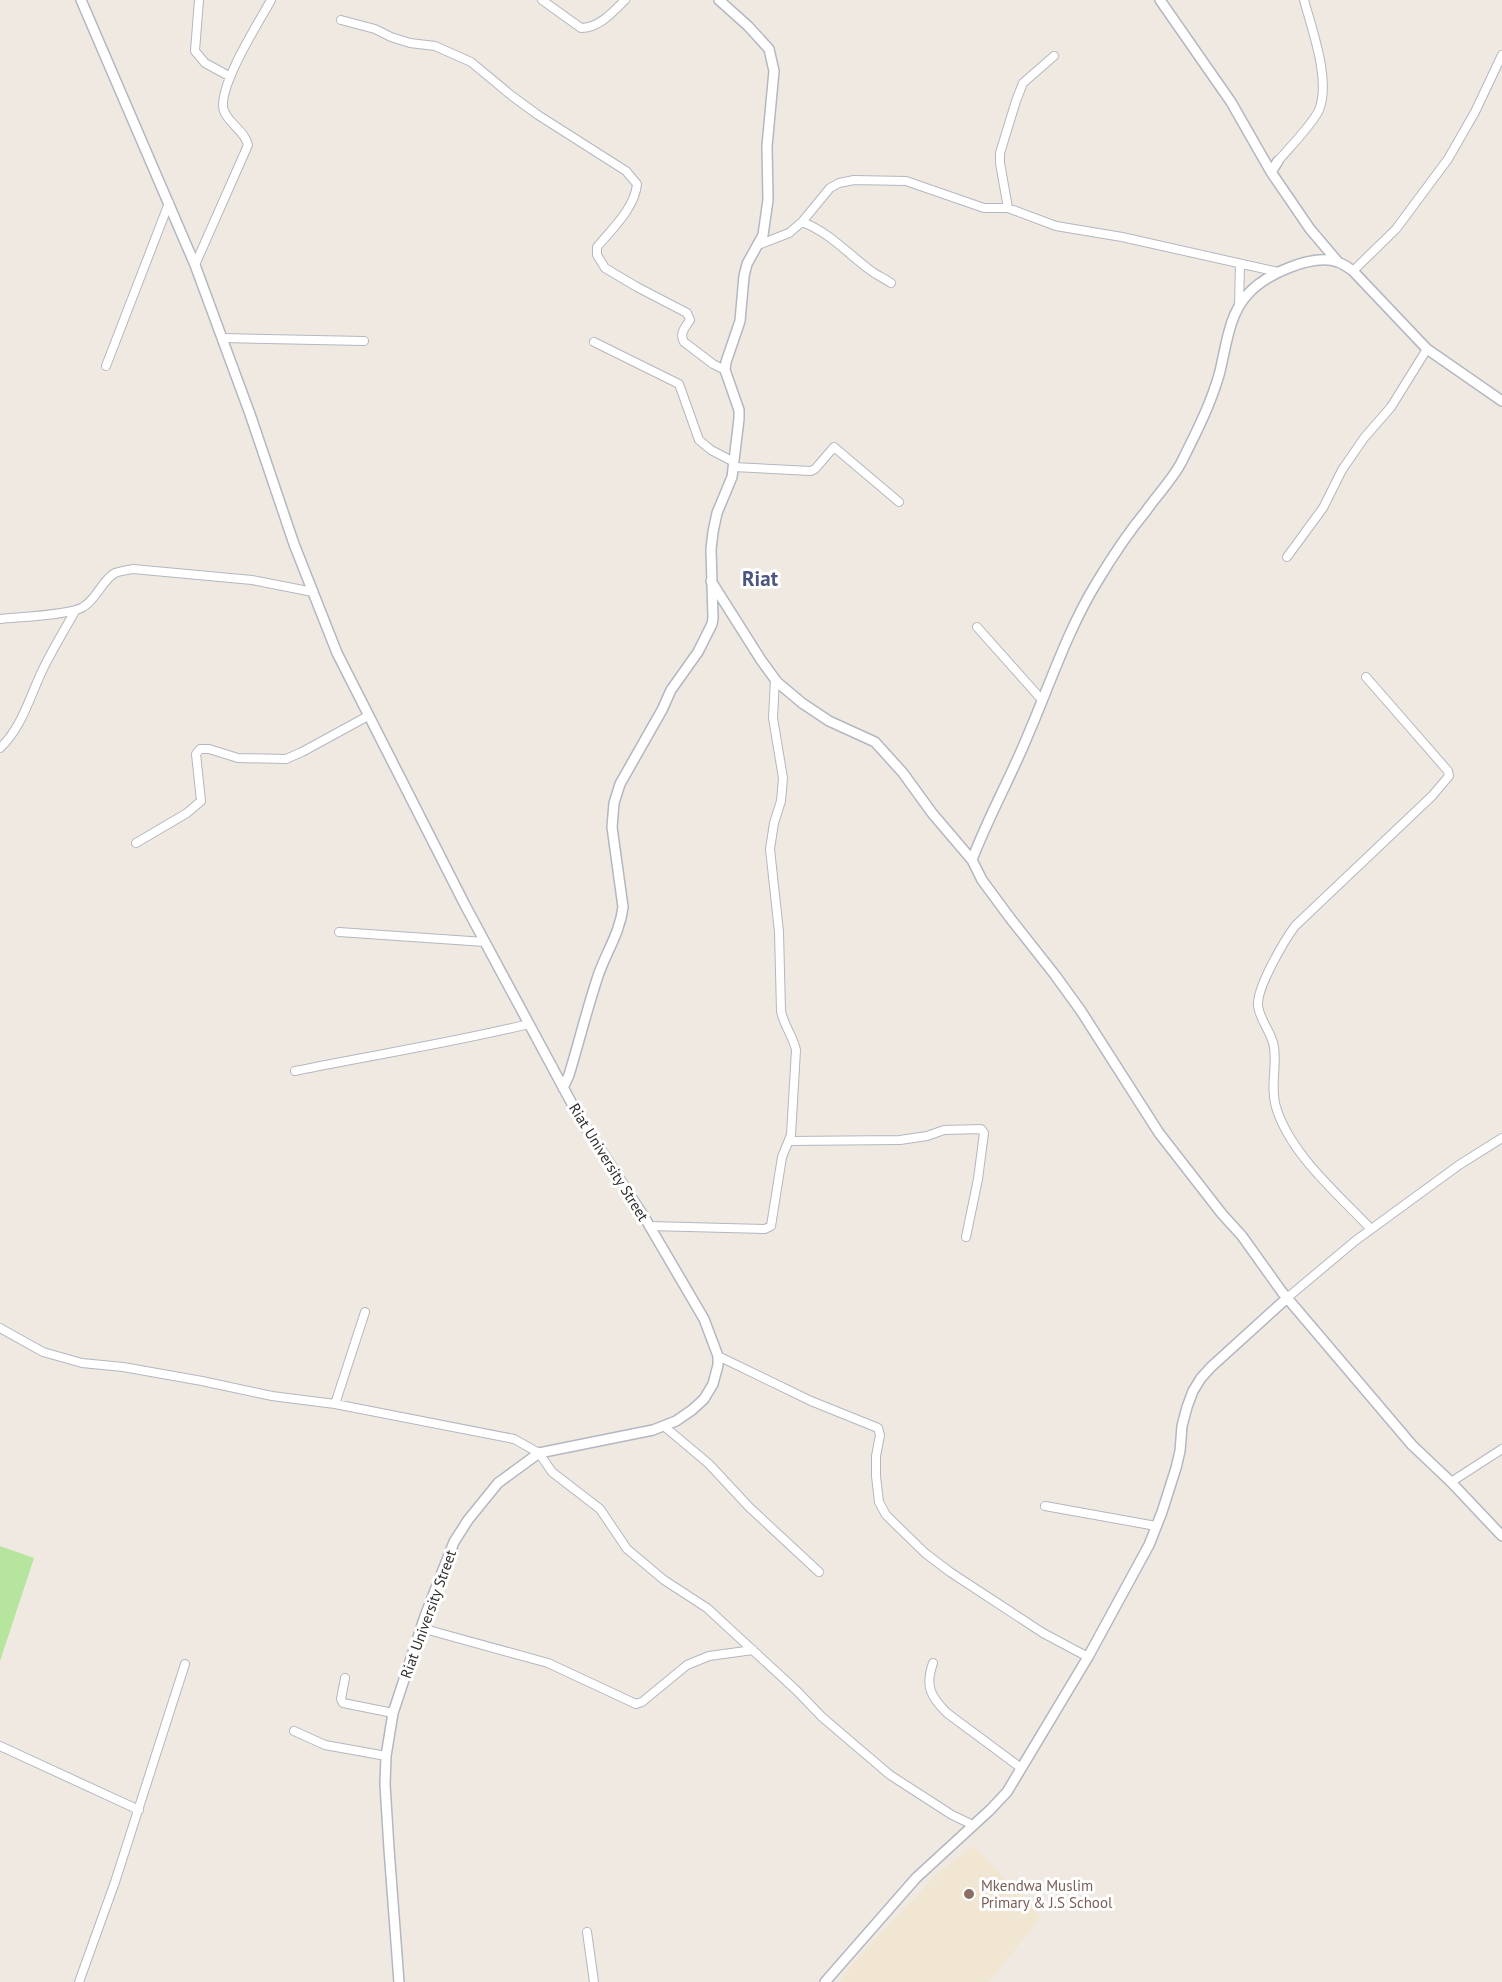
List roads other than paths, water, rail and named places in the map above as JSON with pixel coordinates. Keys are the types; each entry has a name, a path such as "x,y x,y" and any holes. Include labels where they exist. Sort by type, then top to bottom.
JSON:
{"street":[{"name":"Riat University Street","path":"81,0 195,265 223,338 294,544 337,653 485,942 563,1088 650,1226 704,1319 718,1356 713,1384 704,1399 692,1410 665,1426 539,1453 498,1483 453,1542 393,1713 386,1756 388,1838 399,1982"},
{"path":"199,0 195,51 205,63 229,76"},
{"path":"195,265 248,145 223,109 229,76 271,0"},
{"path":"542,0 581,28 588,28 602,21 625,0"},
{"path":"563,1088 569,1075 599,973 612,947 622,918 623,907 612,826 614,803 620,784 662,711 671,690 698,652 713,618 711,581 713,532 717,513 732,477 739,410 725,370 740,321 747,264 763,235 768,200 767,146 774,71 769,49 719,0"},
{"path":"1160,0 1231,102 1271,172 1310,229 1338,262 1353,271 1427,349 1502,401"},
{"path":"1271,172 1319,109 1323,85 1304,0"},
{"path":"341,20 375,29 410,43 435,46 471,62 538,115 626,171 637,184 636,192 626,211 597,248 600,263 637,287 687,313 690,320 682,332 681,337 684,342 713,364 725,370"},
{"path":"1353,271 1396,229 1448,159 1475,112 1502,55"},
{"path":"1008,208 1000,153 1023,83 1054,56"},
{"path":"758,245 789,233 802,222 830,188 839,183 854,180 906,181 984,208 1008,208 1056,226 1122,237 1278,272"},
{"path":"106,366 169,202"},
{"path":"802,222 827,234 869,270 891,283"},
{"path":"972,860 1077,619 1096,582 1179,465 1210,399 1219,375 1228,334 1239,307 1247,295 1278,272 1299,264 1325,260 1338,262"},
{"path":"1239,307 1240,264"},
{"path":"223,338 364,341"},
{"path":"594,342 679,384 699,440 734,465 811,471 816,469 834,447 899,502"},
{"path":"1287,557 1323,508 1342,470 1364,438 1391,406 1427,349"},
{"path":"0,619 75,611 90,602 114,573 133,569 252,580 313,592"},
{"path":"711,581 775,679 802,703 829,721 875,742 903,773 932,813 972,860 989,890 1081,1011 1159,1133 1242,1236 1287,1298 1412,1445 1502,1536"},
{"path":"0,748 18,723 45,665 75,611"},
{"path":"977,627 1042,700"},
{"path":"1366,677 1448,771 1449,776 1432,796 1295,926 1263,985 1258,1006 1273,1039 1275,1105 1286,1131 1304,1156 1371,1229"},
{"path":"650,1226 768,1228 771,1226 782,1157 791,1135 796,1050 783,1022 781,1011 779,932 770,849 774,823 781,801 783,778 773,718 775,679"},
{"path":"136,843 187,813 201,801 196,754 201,749 209,749 238,758 286,759 368,716"},
{"path":"339,932 485,942"},
{"path":"295,1071 376,1054 463,1040 529,1024"},
{"path":"789,1141 900,1140 927,1136 944,1130 981,1129 984,1134 980,1168 966,1237"},
{"path":"825,1982 916,1878 1006,1792 1021,1768 1088,1657 1149,1545 1176,1468 1182,1426 1193,1391 1201,1378 1287,1298 1371,1229 1459,1165 1502,1138"},
{"path":"335,1404 365,1311"},
{"path":"0,1328 43,1353 82,1363 123,1367 272,1396 335,1404 514,1439 539,1453 552,1472 603,1512 609,1526 627,1549 664,1580 707,1608 822,1717 890,1775 952,1815 973,1825"},
{"path":"718,1356 811,1401 878,1428 880,1435 876,1456 876,1476 879,1502 886,1515 925,1553 950,1572 1043,1633 1088,1657"},
{"path":"665,1426 709,1464 749,1507 819,1572"},
{"path":"1451,1482 1502,1449"},
{"path":"1045,1506 1156,1526"},
{"path":"421,1628 548,1663 636,1704 642,1702 687,1665 709,1656 753,1650"},
{"path":"933,1663 929,1674 929,1687 938,1704 1021,1768"},
{"path":"79,1982 116,1882 185,1664"},
{"path":"345,1678 340,1699 343,1703 393,1713"},
{"path":"294,1731 325,1745 386,1756"},
{"path":"0,1746 139,1810"},
{"path":"587,1932 594,1982"}],"place":[{"name":"Mkendwa Muslim Primary & J.S School","path":"969,1894"}],"district":[{"name":"Riat","path":"760,578"}]}
